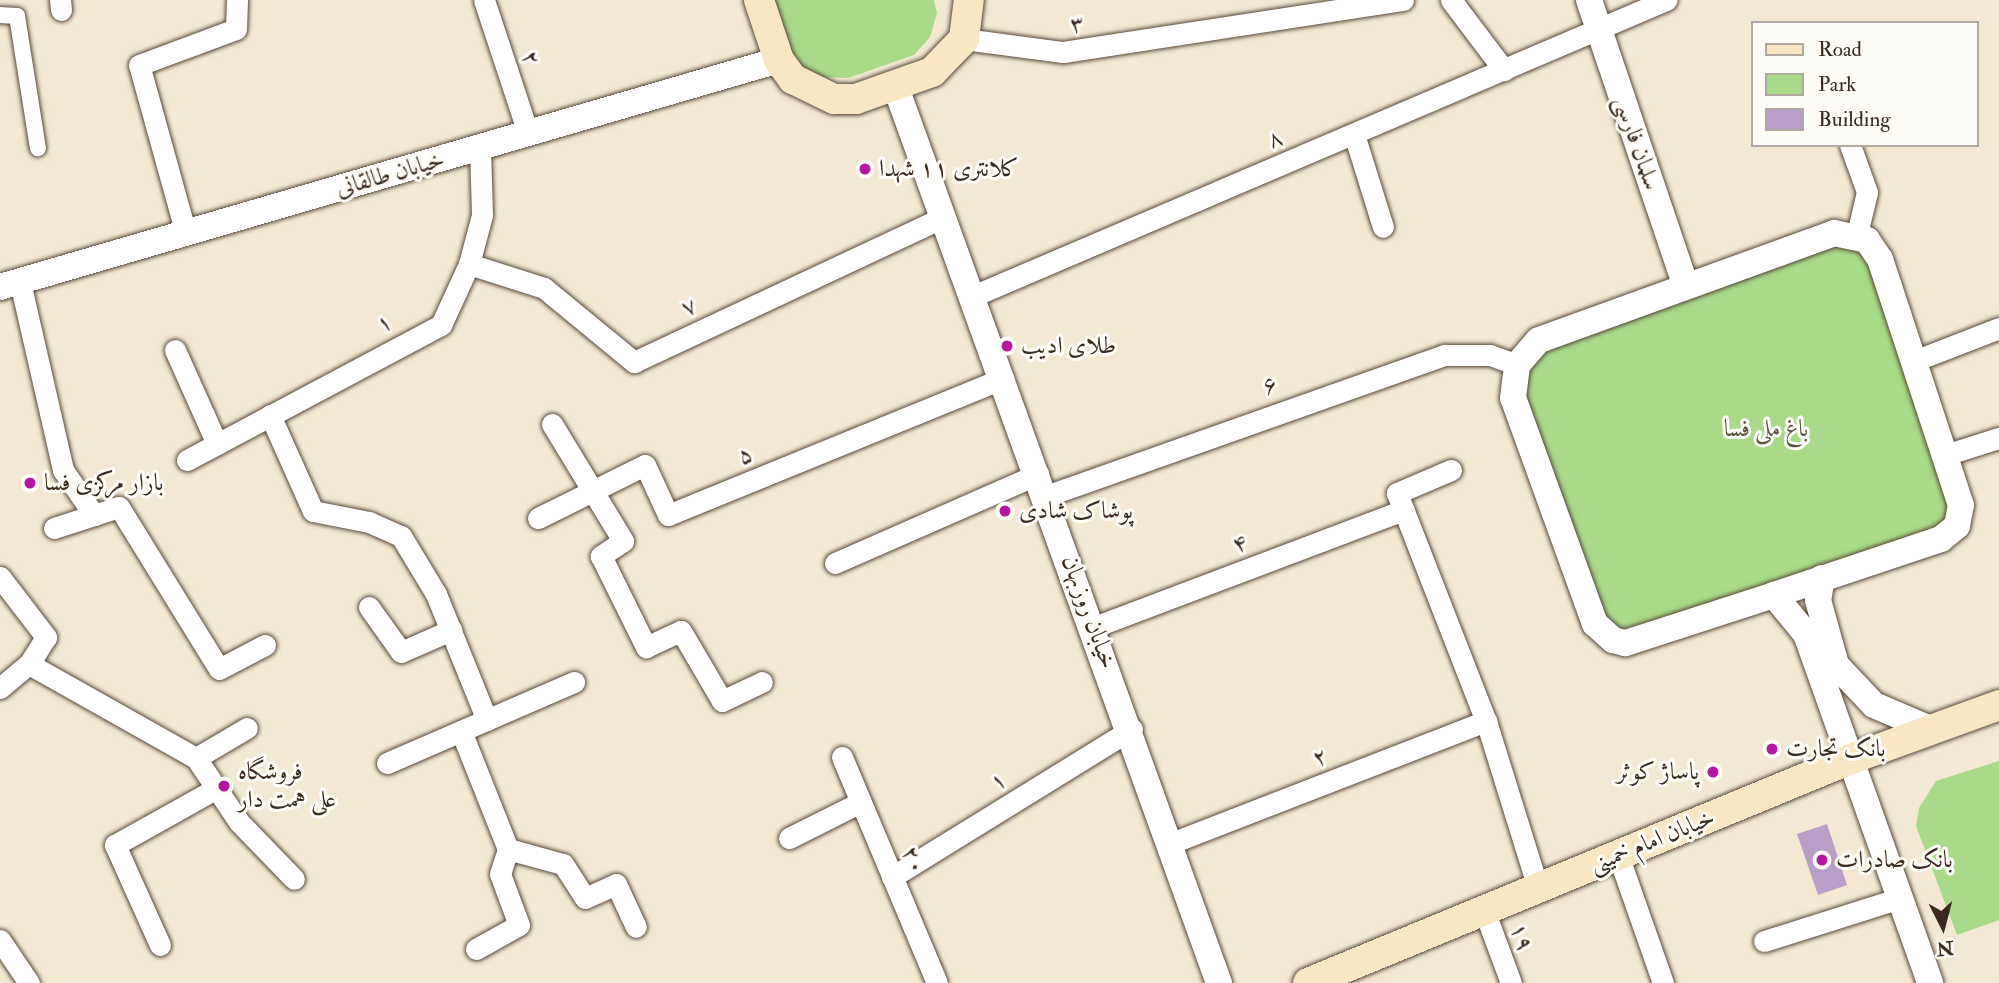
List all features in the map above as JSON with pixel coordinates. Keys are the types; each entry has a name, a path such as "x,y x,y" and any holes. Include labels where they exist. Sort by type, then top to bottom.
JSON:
{"main road":[{"path":"759,0 779,60 811,93 834,99 895,85 932,72 964,39 969,0"},
{"name":"خیابان امام خمینی","path":"1308,983 1851,759 1999,705"}],"street":[{"path":"186,233 139,65 236,29 237,0"},
{"name":"۲","path":"484,0 528,133"},
{"name":"۳","path":"964,39 1063,52 1403,0"},
{"path":"1451,0 1504,70"},
{"name":"سلمان فارسی","path":"1589,0 1686,286"},
{"path":"1599,29 1667,0"},
{"path":"0,15 17,16 38,148"},
{"name":"۸","path":"973,296 1599,29"},
{"name":"خیابان طالقانی","path":"10,284 779,60"},
{"name":"خیابان روزبهان","path":"895,85 1174,842 1219,983"},
{"path":"1354,134 1383,227"},
{"name":"۱","path":"187,460 441,325 469,264 482,215 480,147"},
{"path":"1851,147 1867,192 1857,234"},
{"name":"۷","path":"469,264 544,288 634,362 944,217"},
{"path":"1834,233 1857,234 1880,259 1961,505 1950,534 1625,643 1603,633 1513,398 1517,365 1539,340 1834,233"},
{"path":"10,284 62,470 94,515"},
{"path":"1914,361 1999,328"},
{"path":"176,350 217,444"},
{"name":"۶","path":"1042,485 1445,355 1490,355 1517,365"},
{"name":"۵","path":"538,518 645,465 668,515 1003,377"},
{"path":"271,415 313,511 369,522 401,536 451,630 487,720"},
{"path":"552,425 623,541 601,556 646,647 681,631 723,701 762,682"},
{"path":"1945,455 1999,438"},
{"path":"1451,470 1397,494 1486,721 1538,888"},
{"path":"835,562 1042,485"},
{"path":"54,528 119,507 219,669 265,645"},
{"name":"۴","path":"1094,627 1404,510"},
{"path":"0,577 46,637 29,664 0,688"},
{"path":"1822,578 1818,600 1836,665 1874,705 1930,729"},
{"path":"1774,595 1806,634 1930,983"},
{"path":"369,607 401,652 451,630"},
{"path":"29,664 196,758 216,788 294,879"},
{"path":"387,763 574,682"},
{"name":"۲","path":"1174,842 1486,721"},
{"path":"196,758 247,727"},
{"name":"۱","path":"892,877 1132,729"},
{"path":"461,731 509,849 500,874 519,925 476,949"},
{"name":"۲۰","path":"842,757 937,983"},
{"path":"160,945 115,845 216,788"},
{"path":"789,838 861,802"},
{"path":"509,849 563,864 584,898 615,884 636,927"},
{"path":"1618,855 1663,983"},
{"path":"1764,941 1900,898"},
{"name":"۱۹","path":"1484,910 1511,983"},
{"path":"0,940 29,983"}],"green space":[{"path":"773,0 934,0 937,13 930,37 914,55 848,78 822,77 802,67 789,48"},
{"name":"باغ ملی فسا","path":"1841,241 1860,247 1873,264 1951,501 1951,519 1939,530 1631,633 1616,630 1604,619 1524,398 1525,374 1537,350"},
{"path":"1999,761 1999,920 1957,935 1916,826 1919,808 1936,781"}],"building":[{"name":"بانک صادرات","path":"1827,824 1847,885 1818,895 1797,834"}],"place":[{"name":"کلانتری ۱۱ شهدا","path":"865,169"},
{"name":"طلای ادیب","path":"1007,346"},
{"name":"بازار مرکزی فسا","path":"30,483"},
{"name":"پوشاک شادی","path":"1005,511"},
{"name":"بانک تجارت","path":"1772,749"},
{"name":"پاساژ کوثر","path":"1713,772"},
{"name":"فروشگاه علی همت دار","path":"224,786"},
{"name":"بانک صادرات","path":"1822,860"}]}
